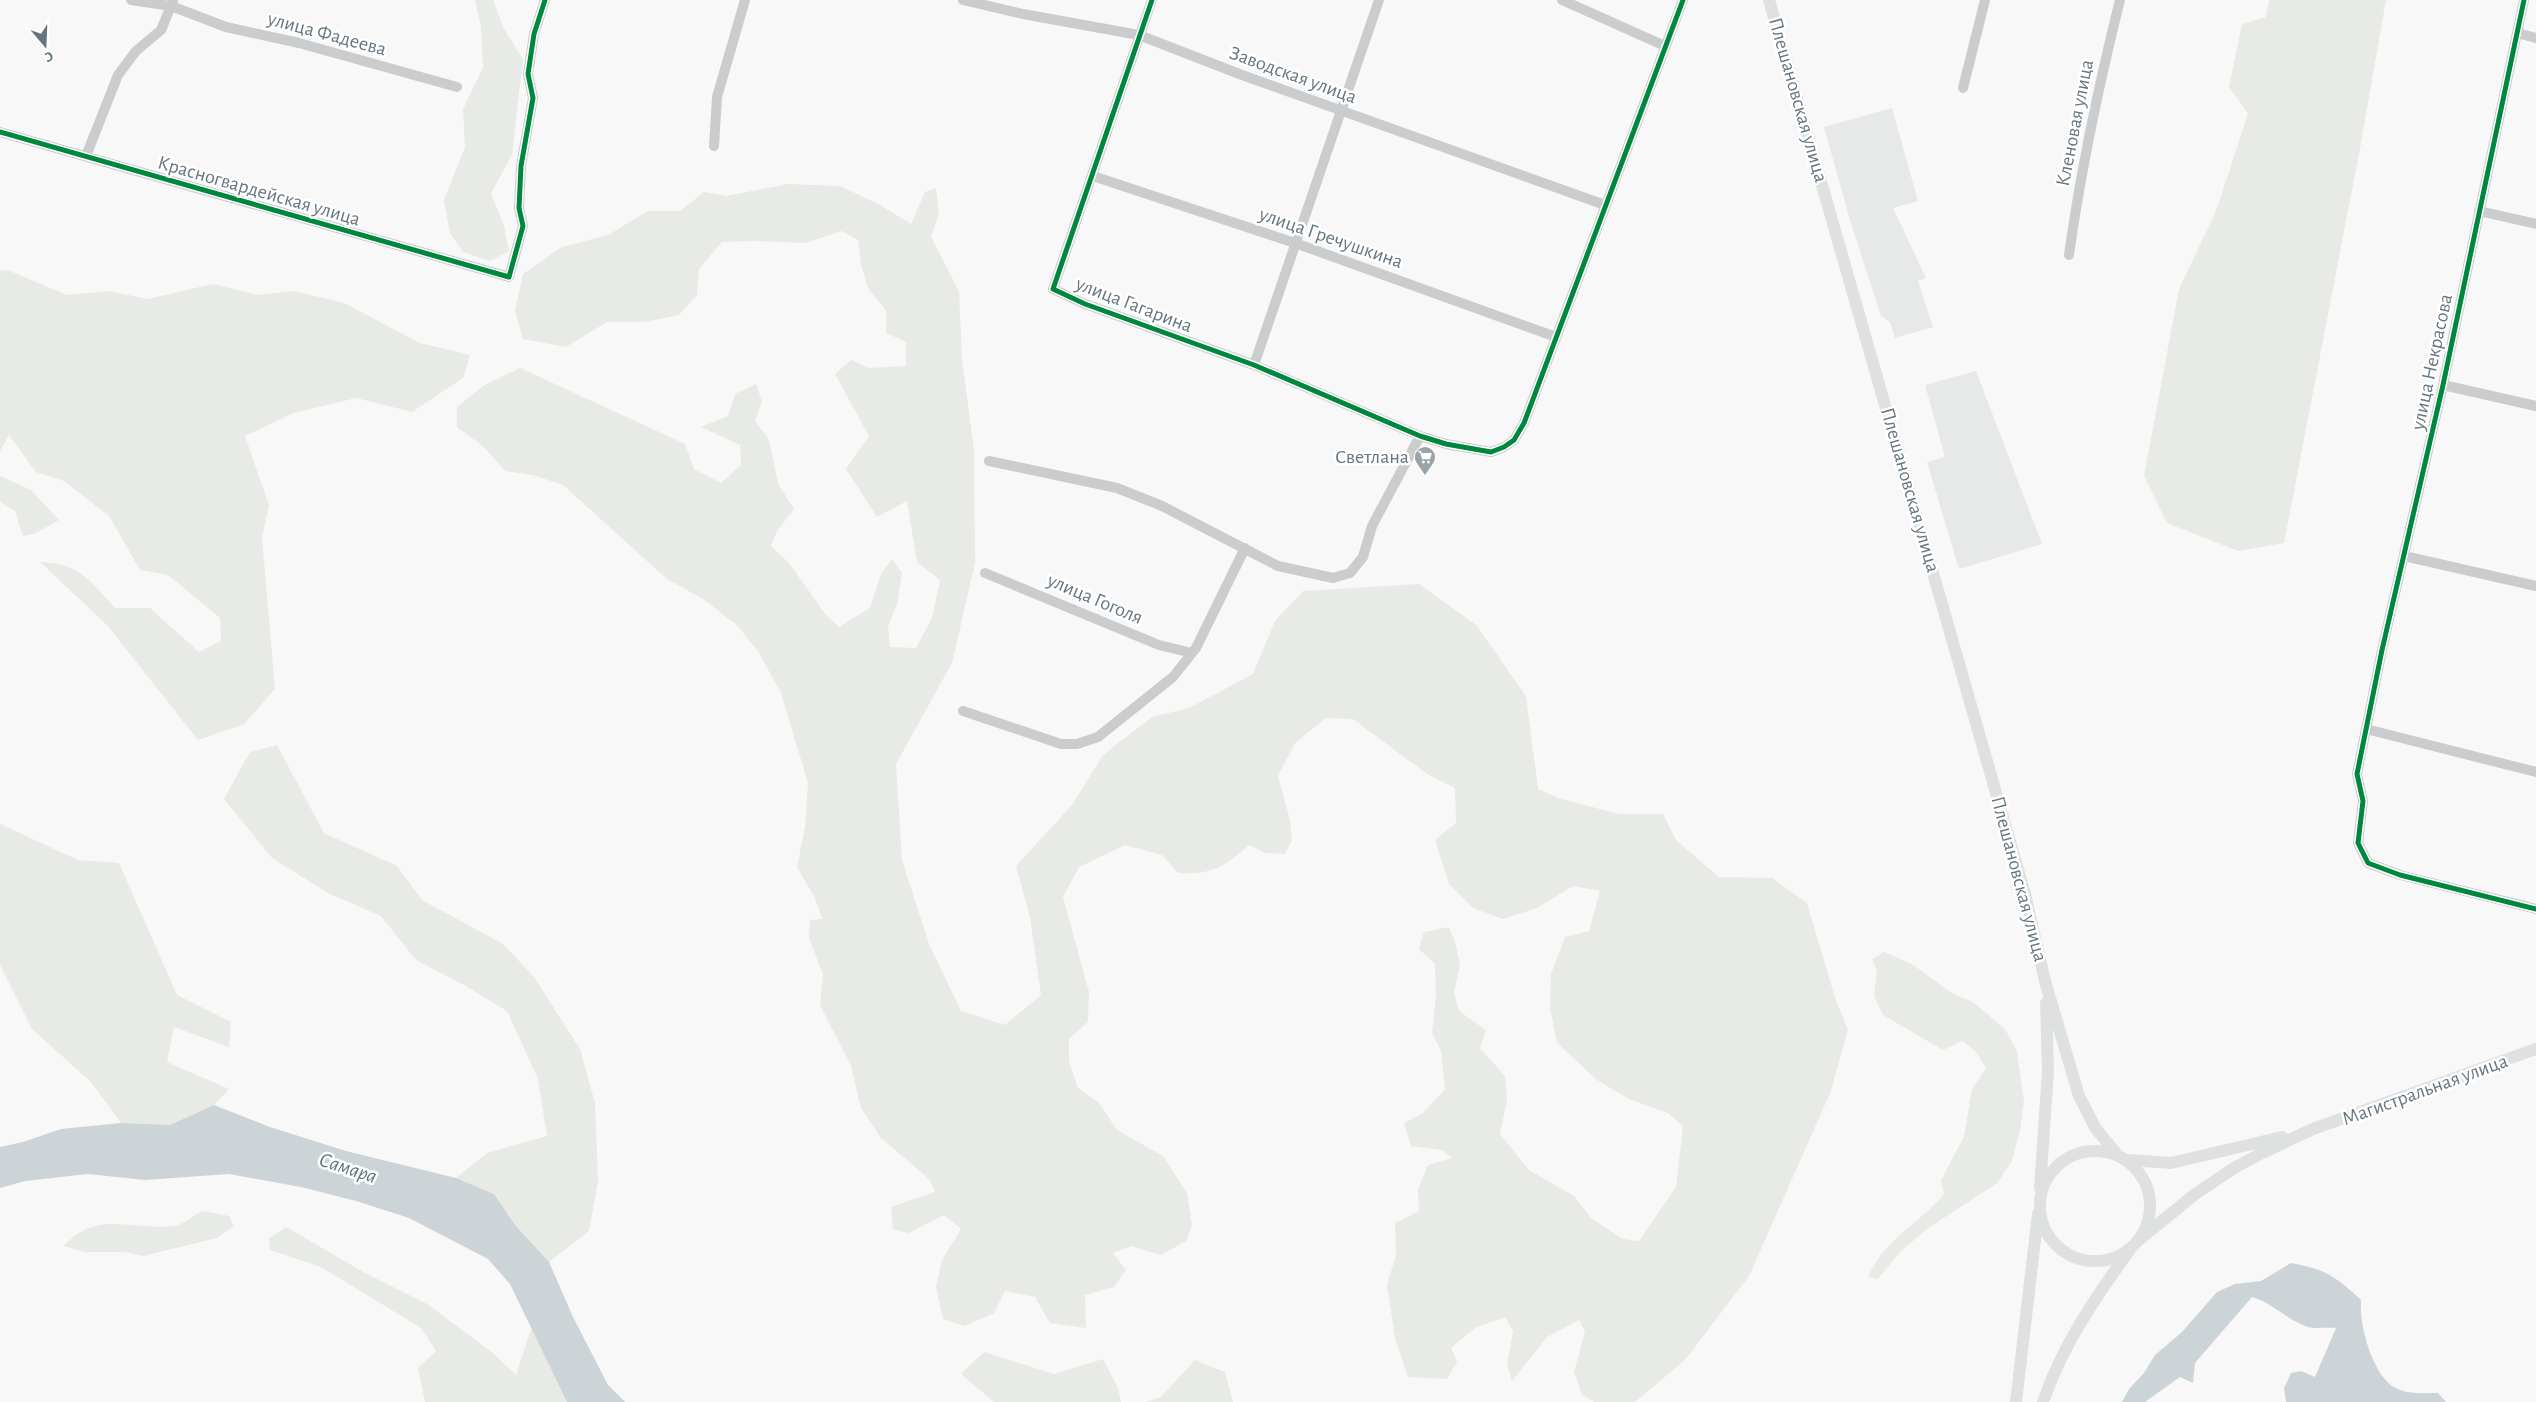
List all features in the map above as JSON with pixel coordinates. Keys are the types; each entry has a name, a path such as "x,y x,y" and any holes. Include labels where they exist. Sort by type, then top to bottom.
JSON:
{"main road":[{"name":"Плешановская улица","path":"1769,0 2025,894 2045,981"},
{"path":"2045,981 2070,1068 2086,1114 2116,1153"},
{"path":"2016,1402 2039,1201 2048,1070 2045,981"},
{"name":"Магистральная улица","path":"2129,1160 2171,1164 2313,1129 2536,1049"},
{"name":"Магистральная улица","path":"2140,1239 2194,1195 2234,1168 2313,1129"},
{"path":"2043,1402 2069,1342 2094,1299 2130,1249 2140,1239 2148,1223 2148,1196 2144,1183 2129,1160 2116,1153 2101,1151 2070,1157 2058,1166 2048,1177 2039,1201 2050,1237 2059,1248 2071,1256 2086,1260 2115,1257 2130,1249"}],"street":[{"name":"улица Фадеева","path":"131,0 172,3 226,27 299,43 457,87"},
{"name":"Красногвардейская улица","path":"0,132 510,277 523,226 520,208 521,166 533,98 528,74 534,34 545,0"},
{"path":"714,146 717,97 745,0"},
{"name":"Заводская улица","path":"963,0 1022,14 1139,35 1340,111 1605,205"},
{"name":"улица Гагарина","path":"1152,0 1053,290 1084,304 1254,365 1420,436 1491,452 1504,448 1514,440 1524,423 1556,337"},
{"path":"1254,365 1379,0"},
{"path":"1562,0 1665,46"},
{"path":"1556,337 1683,0"},
{"path":"1963,88 1985,0"},
{"name":"Кленовая улица","path":"2069,255 2077,198 2101,75 2120,0"},
{"name":"улица Некрасова","path":"2524,0 2443,385 2357,774 2362,801 2358,844 2368,863 2400,875 2536,909"},
{"path":"86,156 118,75 136,51 161,30 172,3"},
{"path":"2517,33 2536,38"},
{"name":"улица Гречушкина","path":"1093,176 1295,243 1556,337"},
{"path":"2480,211 2536,224"},
{"path":"2443,385 2536,406"},
{"path":"989,461 1117,488 1162,506 1278,566 1333,578 1350,573 1362,557 1372,526 1420,436"},
{"path":"963,711 1061,744 1077,744 1098,738 1134,711 1173,677 1192,653 1245,548"},
{"path":"2404,556 2536,586"},
{"name":"улица Гоголя","path":"985,573 1159,645 1192,653"},
{"path":"2366,729 2536,772"}],"shaded area":[{"path":"475,0 493,0 504,29 523,59 512,155 491,193 504,226 509,251 490,261 463,252 450,233 444,200 465,147 463,109 483,68 481,26"},
{"path":"2269,0 2386,0 2361,143 2284,543 2238,551 2167,523 2144,476 2179,289 2216,211 2248,114 2229,87 2242,24 2266,17"},
{"path":"1892,108 1918,201 1893,208 1926,278 1918,281 1933,327 1895,338 1890,322 1881,316 1850,220 1824,127"},
{"path":"788,184 840,186 880,205 911,224 925,192 936,188 939,213 931,237 959,291 962,360 974,450 975,563 952,663 896,764 902,860 929,944 961,1011 1005,1025 1041,995 1030,917 1016,866 1072,805 1103,755 1152,717 1189,708 1253,674 1275,621 1303,591 1419,584 1476,625 1526,696 1538,789 1561,799 1619,814 1663,814 1676,840 1719,877 1772,878 1807,903 1836,1001 1848,1029 1831,1091 1749,1276 1685,1360 1635,1402 1595,1402 1582,1395 1574,1372 1585,1332 1579,1320 1547,1337 1512,1381 1507,1365 1513,1331 1505,1317 1475,1328 1451,1348 1457,1362 1447,1379 1408,1377 1395,1338 1387,1285 1396,1255 1395,1223 1419,1211 1418,1190 1428,1165 1452,1158 1442,1150 1411,1146 1404,1123 1423,1113 1445,1089 1441,1051 1432,1033 1436,996 1435,964 1419,949 1424,932 1449,927 1455,942 1460,964 1454,993 1459,1011 1486,1030 1480,1048 1505,1076 1507,1100 1500,1134 1529,1170 1574,1196 1591,1218 1623,1239 1639,1241 1676,1187 1683,1126 1668,1113 1629,1099 1597,1080 1557,1043 1550,1008 1551,974 1565,937 1589,931 1600,891 1573,886 1537,908 1503,919 1473,908 1449,884 1435,840 1456,823 1455,788 1427,774 1353,719 1326,718 1295,743 1278,776 1290,820 1292,840 1285,854 1266,853 1249,845 1217,868 1200,873 1178,873 1162,855 1125,845 1079,867 1063,897 1089,992 1088,1022 1069,1039 1069,1061 1078,1088 1099,1103 1117,1130 1163,1156 1187,1193 1192,1225 1186,1241 1161,1255 1131,1246 1113,1253 1126,1270 1114,1287 1085,1295 1086,1328 1050,1323 1035,1297 1005,1291 994,1313 965,1326 943,1319 936,1286 942,1260 961,1229 944,1215 909,1233 893,1229 891,1207 935,1192 929,1179 881,1138 861,1108 851,1066 820,1005 823,974 809,938 810,920 822,919 815,898 797,867 805,827 808,783 781,693 759,653 737,625 703,599 667,579 563,485 533,475 505,471 484,447 457,427 457,407 483,386 520,368 685,444 694,469 721,483 741,465 740,445 701,427 728,416 735,394 756,384 762,401 755,421 769,440 778,484 794,509 777,531 771,546 789,563 826,615 839,627 870,608 881,574 892,559 902,573 897,604 888,626 890,647 916,648 932,618 940,580 917,562 907,501 877,517 846,469 869,436 835,374 851,360 869,368 906,366 906,342 886,333 886,310 869,290 861,265 858,240 842,231 805,243 722,242 699,269 697,295 679,315 644,322 607,322 566,347 523,339 515,310 523,274 562,247 608,235 648,211 680,211 704,192 726,196"},
{"path":"0,270 10,271 67,295 108,291 148,299 213,284 258,295 294,291 344,303 420,343 470,355 463,378 412,412 356,398 294,413 245,436 269,505 262,538 275,689 244,724 198,740 107,625 40,562 54,563 75,570 91,582 115,608 150,608 199,652 221,641 220,618 168,575 140,570 109,516 64,481 36,472 9,435 0,451"},
{"path":"1976,371 2042,544 1959,569 1927,462 1945,457 1925,385"},
{"path":"0,476 31,490 59,520 36,533 23,536 15,511 0,502"},
{"path":"277,745 324,833 397,866 422,900 503,944 534,977 580,1049 595,1103 598,1181 589,1231 549,1262 515,1225 494,1194 456,1178 487,1153 547,1136 538,1079 507,1011 464,985 416,960 381,916 328,893 272,858 224,799 250,752"},
{"path":"0,824 78,860 119,863 177,995 231,1022 229,1047 174,1027 167,1062 229,1089 214,1105 170,1125 121,1123 91,1082 32,1029 0,965"},
{"path":"1884,952 1912,964 1953,994 1973,1002 2005,1029 2017,1052 2024,1102 2020,1130 2012,1161 1997,1183 1927,1229 1900,1252 1878,1279 1868,1277 1875,1263 1893,1242 1944,1194 1941,1180 1964,1137 1972,1089 1986,1068 1975,1051 1962,1041 1943,1050 1883,1015 1874,996 1877,971 1872,959"},
{"path":"202,1211 229,1216 234,1226 217,1238 143,1256 124,1252 84,1252 64,1246 89,1228 116,1224 160,1227 175,1226"},
{"path":"286,1227 365,1273 427,1304 493,1353 516,1375 532,1326 567,1402 425,1402 418,1368 436,1351 421,1328 321,1267 270,1250 269,1238"},
{"path":"984,1352 1054,1374 1103,1359 1118,1388 1121,1402 994,1402 961,1374"},
{"path":"1195,1360 1225,1372 1233,1402 1146,1402 1161,1397"}],"water":[{"name":"Самара","path":"214,1105 270,1127 346,1151 456,1178 494,1194 515,1225 549,1262 573,1317 608,1385 625,1402 567,1402 510,1284 488,1259 409,1218 356,1201 301,1187 229,1174 145,1180 88,1174 25,1181 0,1188 0,1147 23,1142 61,1129 121,1123 170,1125"},
{"path":"2291,1263 2321,1271 2337,1279 2361,1300 2364,1334 2372,1358 2385,1379 2392,1386 2409,1392 2438,1393 2446,1402 2286,1402 2284,1388 2291,1373 2301,1371 2315,1377 2336,1328 2308,1327 2293,1320 2267,1303 2252,1297 2195,1363 2193,1383 2180,1377 2145,1402 2122,1402 2129,1389 2144,1373 2155,1355 2182,1332 2217,1292 2235,1284 2261,1281"}],"cycle path":[{"path":"0,132 509,277 523,226 519,208 521,166 533,98 528,74 534,34 545,0"},
{"path":"1152,0 1053,289 1085,304 1254,365 1420,436 1446,444 1491,452 1504,447 1514,440 1524,423 1683,0"},
{"path":"2524,0 2443,385 2382,650 2357,774 2363,801 2358,843 2368,863 2400,875 2536,909"}],"place":[{"name":"Светлана","path":"1425,476"}]}
